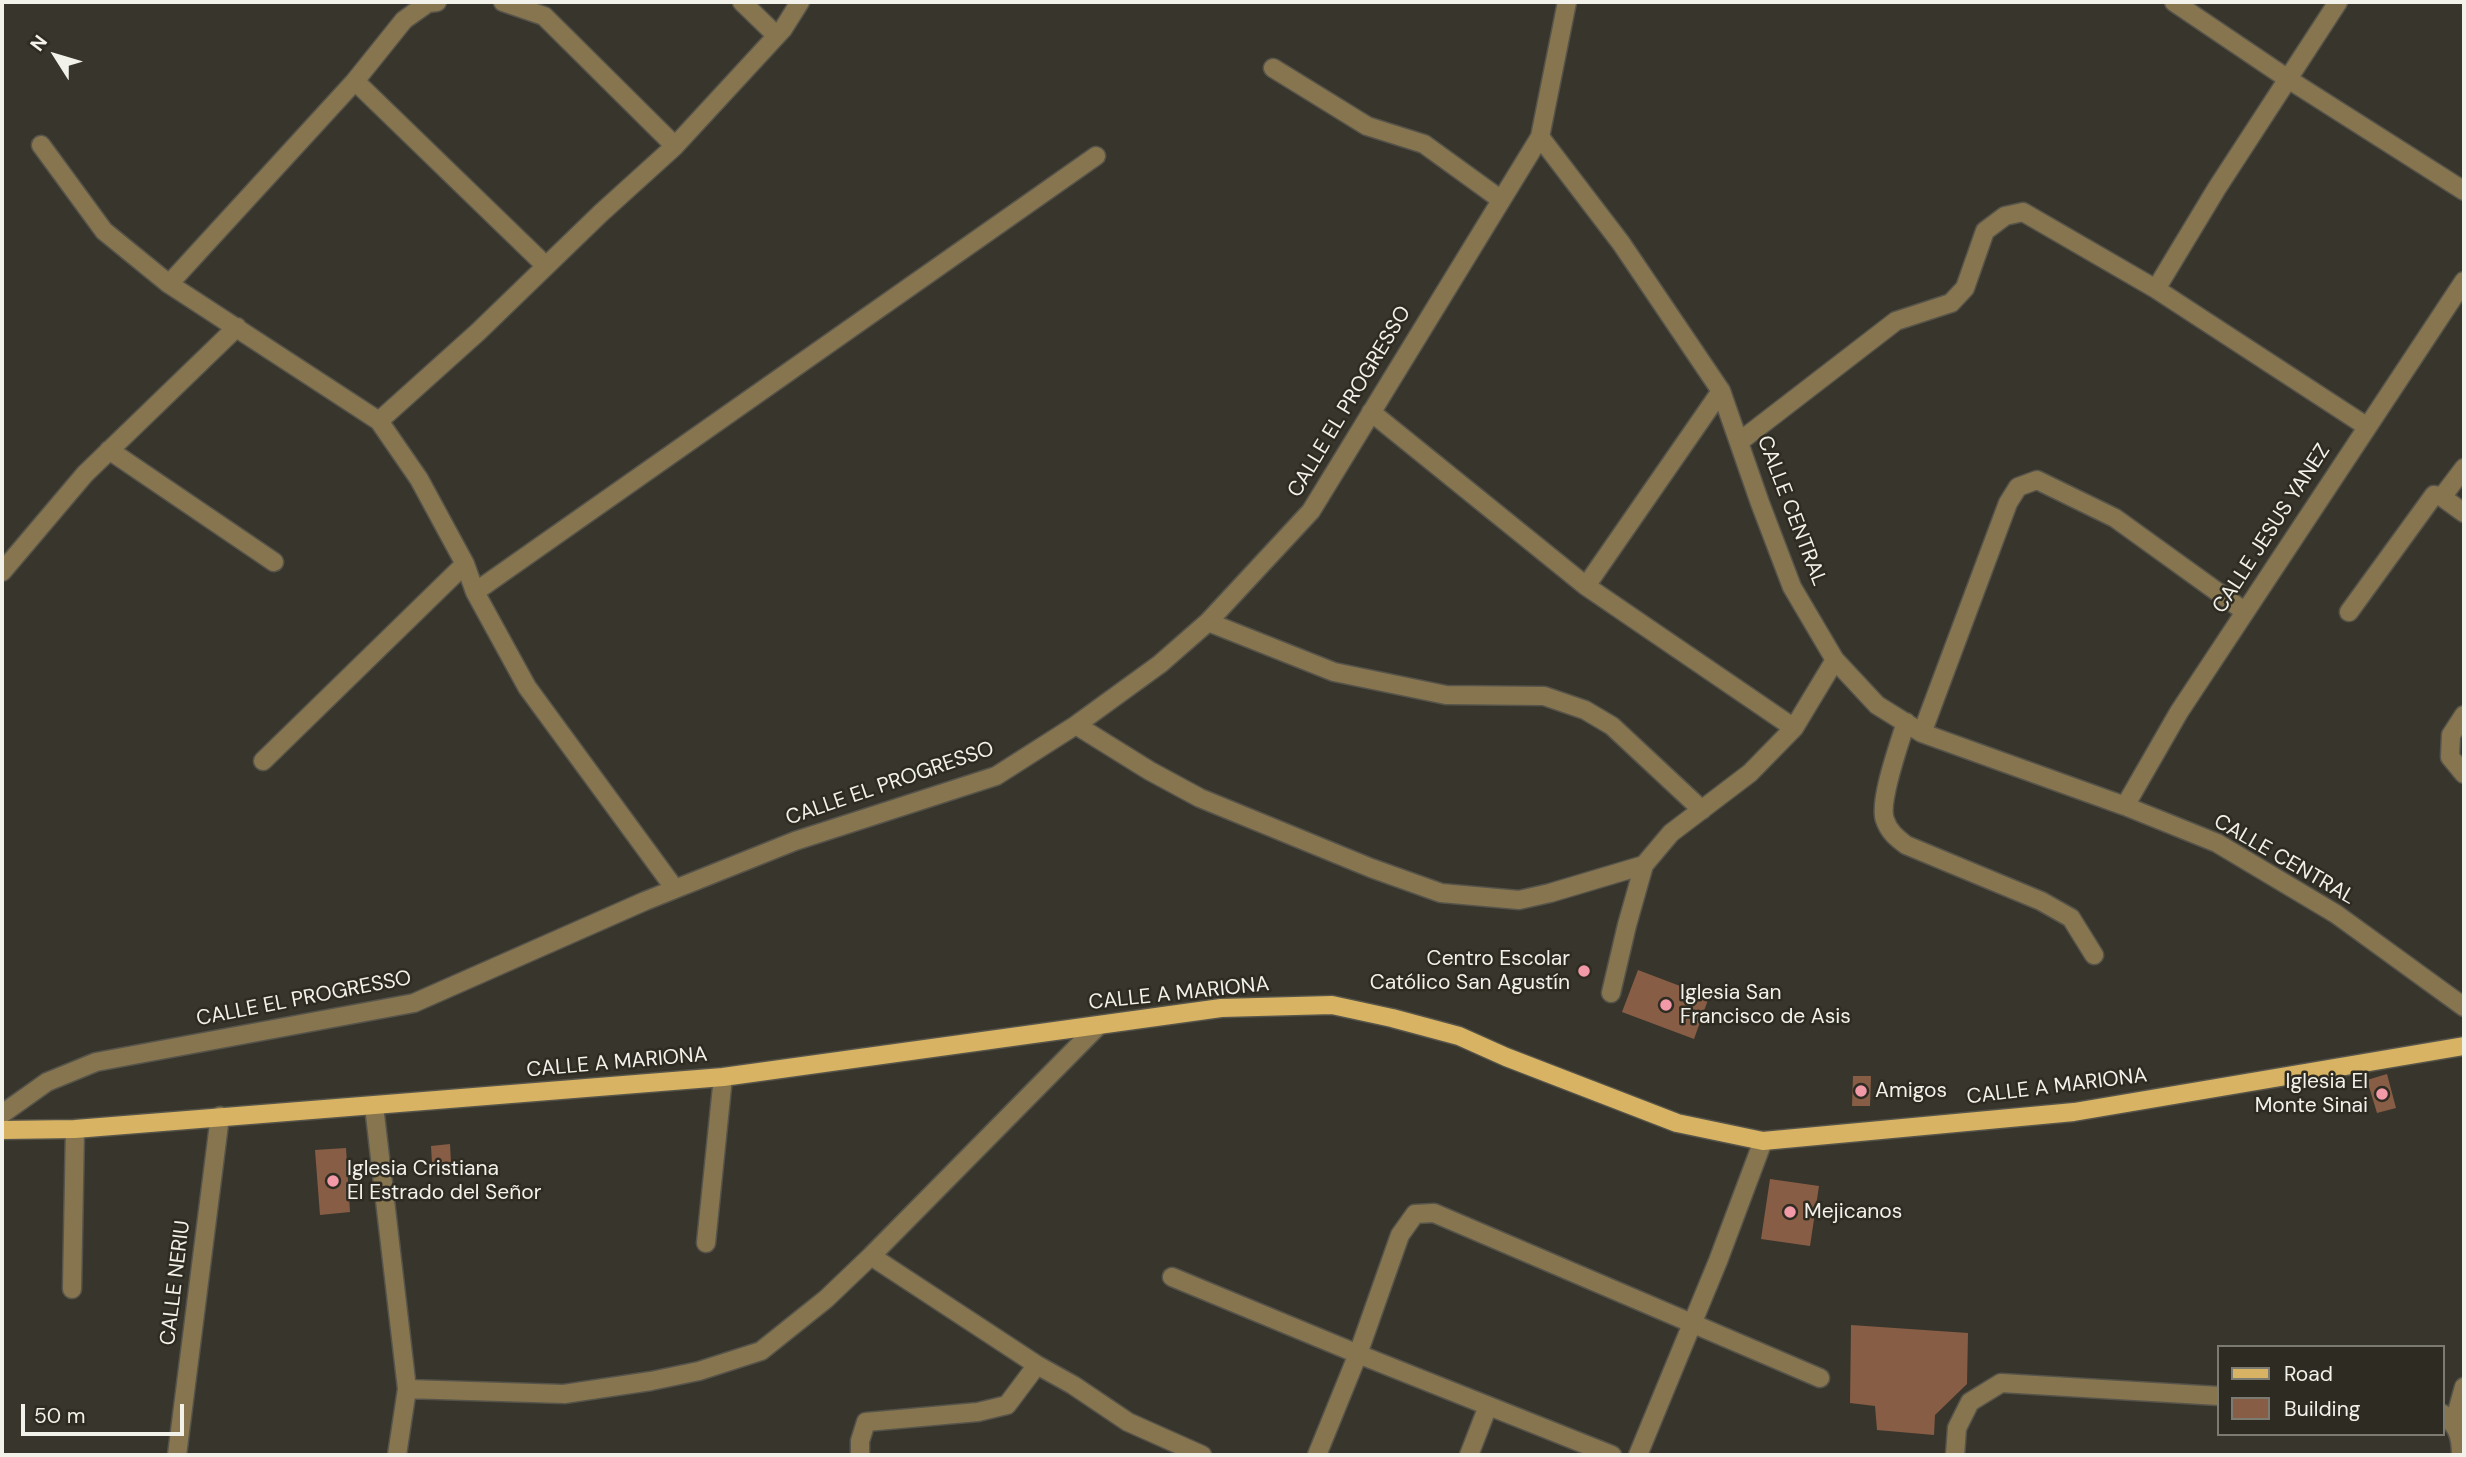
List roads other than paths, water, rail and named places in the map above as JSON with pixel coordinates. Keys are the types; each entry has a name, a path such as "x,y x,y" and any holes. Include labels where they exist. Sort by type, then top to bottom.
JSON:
{"main road":[{"name":"CALLE A MARIONA","path":"2,1130 75,1129 723,1077 1222,1008 1332,1005 1459,1036 1677,1123 1763,1140 2074,1112 2464,1046"}],"street":[{"path":"169,284 355,81 404,20 428,3 437,2"},
{"path":"503,2 544,16 674,146"},
{"path":"742,2 776,36"},
{"path":"379,421 478,332 674,146 783,29 800,2"},
{"path":"1540,137 1567,2"},
{"path":"2174,2 2288,79 2464,191"},
{"path":"2156,289 2217,188 2338,2"},
{"path":"1273,68 1367,126 1424,144 1500,200"},
{"path":"355,81 546,266"},
{"name":"CALLE EL PROGRESSO","path":"2,1114 47,1082 96,1062 414,1003 675,889 795,841 996,776 1076,724 1160,664 1208,622 1311,511 1540,137"},
{"name":"CALLE CENTRAL","path":"1540,137 1620,243 1721,391 1792,586 1835,660 1877,705 1922,733 2125,806 2217,843 2336,914 2464,1007"},
{"path":"41,145 104,231 169,284 379,421 419,479 466,564 475,592 527,687 675,889"},
{"path":"475,592 1096,156"},
{"path":"1739,442 1896,321 1951,303 1965,288 1986,232 2005,216 2022,212 2156,289 2366,426"},
{"name":"CALLE JESUS YANEZ","path":"2125,806 2179,712 2244,611 2464,281"},
{"path":"2,572 85,474 237,327"},
{"path":"1586,586 1721,391"},
{"path":"1371,412 1586,586 1794,728"},
{"path":"109,450 274,562"},
{"path":"2442,496 2464,468"},
{"path":"1922,733 2008,503 2018,487 2037,480 2115,518 2244,611"},
{"path":"2349,612 2434,495 2442,496 2464,513"},
{"path":"263,761 466,564"},
{"path":"1208,622 1334,672 1446,695 1544,696 1585,710 1612,726 1702,810"},
{"path":"1611,993 1644,864 1671,833 1750,773 1794,728 1835,660"},
{"path":"2464,715 2451,735 2450,757 2464,774"},
{"path":"1906,722 1889,778 1884,817 1893,835 1906,845 2040,901 2071,918 2094,954"},
{"path":"1076,724 1150,771 1200,797 1371,868 1441,893 1519,900 1644,864"},
{"path":"407,1389 564,1394 699,1371 761,1351 826,1299 871,1256 1098,1026"},
{"path":"706,1243 723,1077"},
{"path":"374,1106 407,1389 397,1455"},
{"name":"CALLE NERIU","path":"177,1455 220,1116"},
{"path":"72,1289 75,1129"},
{"path":"1638,1455 1718,1261 1763,1140"},
{"path":"1317,1455 1358,1354 1400,1235 1415,1214 1434,1213 1820,1378"},
{"path":"871,1256 1128,1422 1202,1455"},
{"path":"1172,1277 1612,1455"},
{"path":"860,1455 860,1441 866,1422 978,1412 1007,1405 1037,1365"},
{"path":"1955,1455 1957,1428 1970,1402 2001,1383 2218,1396"},
{"path":"2461,1455 2461,1439 2449,1418 2464,1387"},
{"path":"1469,1455 1488,1406"}],"place":[{"name":"Centro Escolar Católico San Agustín","path":"1584,971"},
{"name":"Iglesia San Francisco de Asis","path":"1666,1005"},
{"name":"Amigos","path":"1861,1091"},
{"name":"Iglesia El Monte Sinai","path":"2382,1094"},
{"name":"Iglesia Cristiana El Estrado del Señor","path":"333,1181"},
{"name":"Mejicanos","path":"1790,1212"}]}
